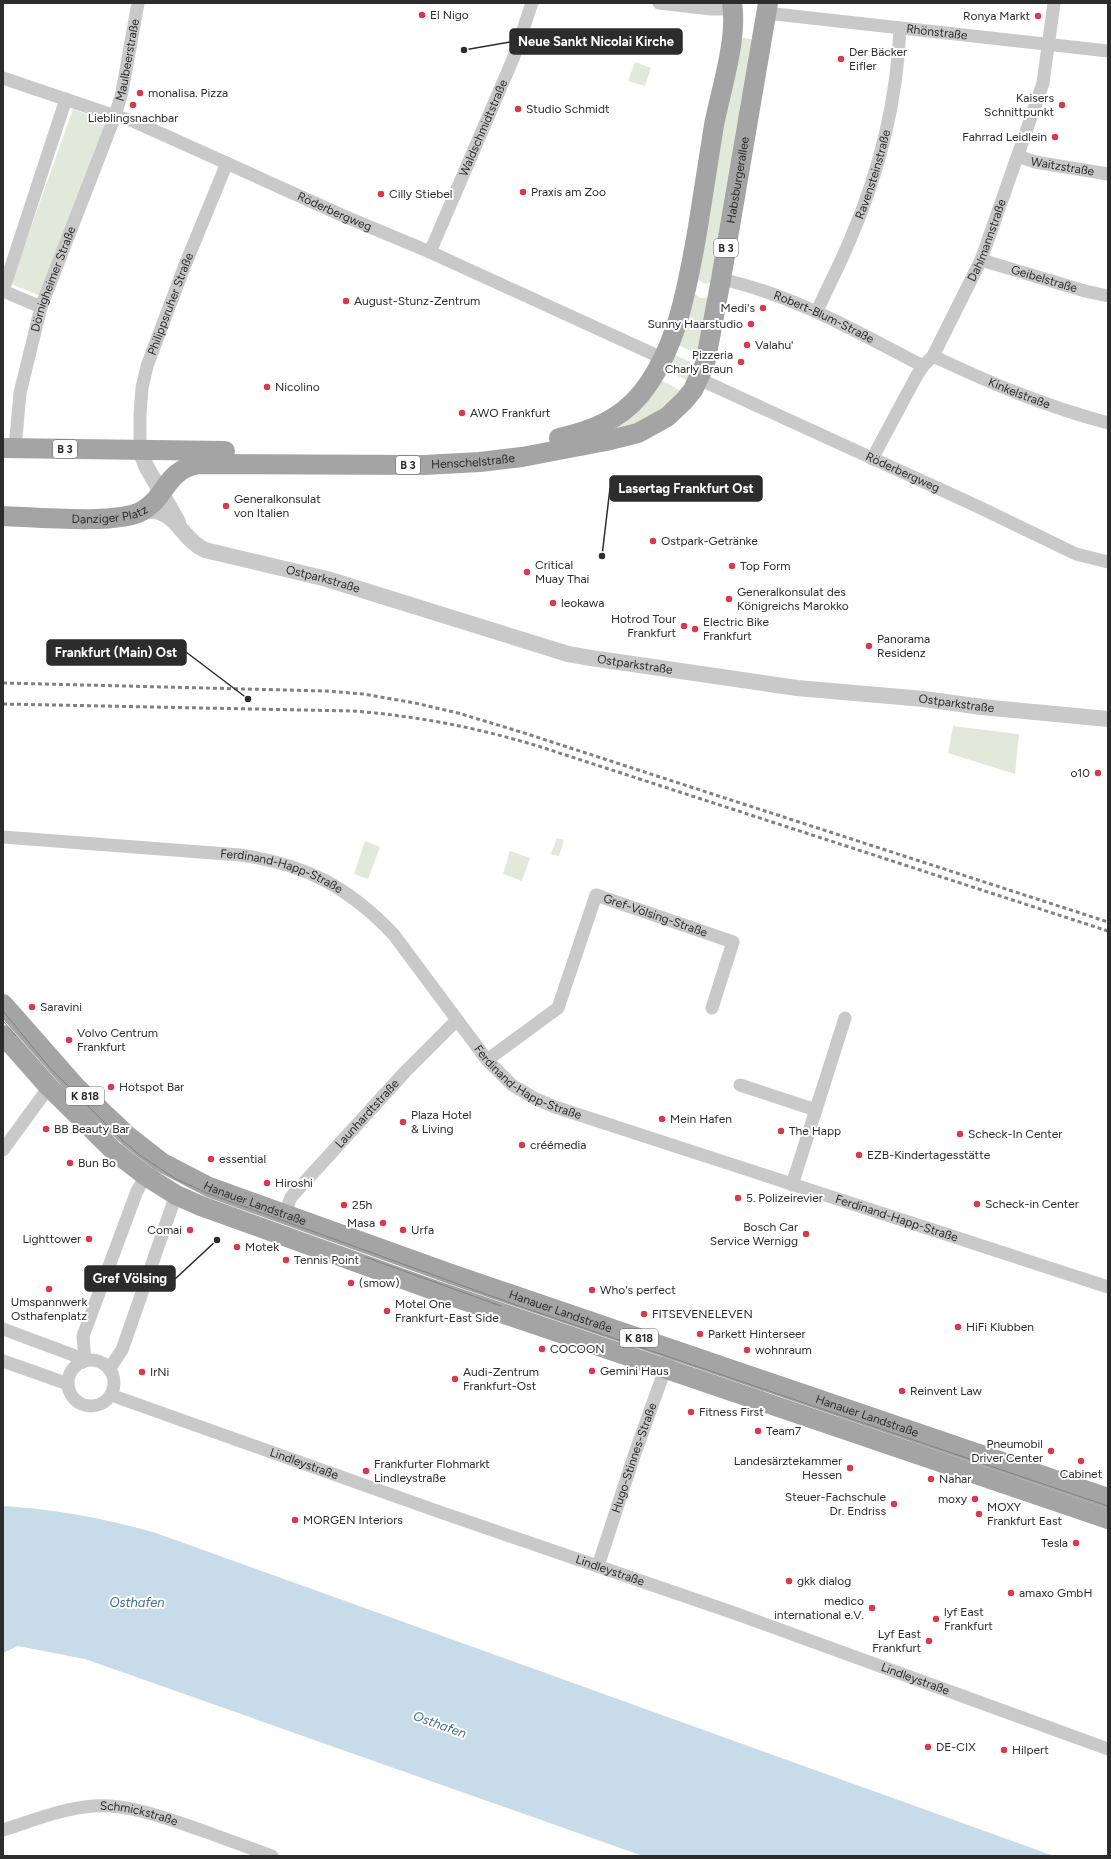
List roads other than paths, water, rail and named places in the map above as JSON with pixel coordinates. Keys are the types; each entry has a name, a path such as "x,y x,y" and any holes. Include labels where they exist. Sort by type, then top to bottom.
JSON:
{"main road":[{"name":"B 3","path":"662,358 676,326 688,280 714,126 733,29 732,6"},
{"name":"Habsburgerallee","path":"700,379 710,344 767,8"},
{"path":"688,280 694,286 707,292 721,283"},
{"name":"Henschelstraße","path":"133,450 170,449 270,451 292,454 381,456 451,454 503,449 576,434 598,427 617,417 640,395 662,358"},
{"name":"Henschelstraße","path":"161,492 179,471 186,467 200,464 424,465 522,457 606,441 638,433 667,417 684,401 700,379"},
{"name":"B 3","path":"9,448 133,450"},
{"name":"Danziger Platz","path":"3,516 123,517 141,512 152,503 161,492"},
{"name":"Hanauer Landstraße","path":"3,1004 78,1088 128,1137 168,1165 209,1187 285,1213 451,1274 1108,1498"},
{"name":"Hanauer Landstraße","path":"3,1035 49,1087 115,1152 146,1176 176,1195 201,1206 428,1288 1108,1519"},
{"path":"146,1176 155,1165 168,1165 176,1195"},
{"path":"250,1223 267,1220 285,1213 305,1243"}],"street":[{"name":"Maulbeerstraße","path":"115,116 122,92 138,3"},
{"name":"Waldschmidtstraße","path":"430,252 513,59 532,3"},
{"path":"659,3 711,8 732,6"},
{"name":"Dahlmannstraße","path":"872,459 923,366 933,356 982,260 1044,83 1054,3"},
{"name":"Rhönstraße","path":"767,8 900,28 1108,51"},
{"name":"Ravensteinstraße","path":"816,311 850,241 872,183 884,141 893,99 900,28"},
{"name":"Röderbergweg","path":"3,78 115,116 133,120 346,217 430,252 662,358"},
{"path":"41,307 3,292 66,99"},
{"name":"Dörnigheimer Straße","path":"9,448 20,393 41,307 115,116"},
{"name":"Waitzstraße","path":"1018,156 1035,162 1108,174"},
{"name":"Philippsruher Straße","path":"133,450 140,414 142,388 147,366 185,265 227,163"},
{"name":"Geibelstraße","path":"982,260 1085,291 1108,296"},
{"name":"Robert-Blum-Straße","path":"721,283 771,292 816,311 923,366"},
{"name":"Kinkelstraße","path":"933,356 1016,394 1060,410 1108,423"},
{"name":"Röderbergweg","path":"700,379 1076,554 1108,562"},
{"name":"Danziger Platz","path":"133,450 146,466 161,492"},
{"name":"Ostparkstraße","path":"161,492 182,530"},
{"name":"Ostparkstraße","path":"141,512 152,510 169,517 195,544 205,550 320,577 568,654 796,688 924,699 982,707 1108,719"},
{"name":"Ferdinand-Happ-Straße","path":"3,837 240,855 264,858 304,870 333,884 360,902 383,923 394,935 487,1060 512,1085 536,1099 555,1107 792,1185 1108,1287"},
{"name":"Gref-Völsing-Straße","path":"487,1060 558,1008 596,895 733,942 712,1008"},
{"path":"792,1185 845,1018"},
{"name":"Launhardtstraße","path":"285,1213 291,1197 405,1072 457,1020"},
{"path":"740,1085 816,1110"},
{"path":"3,1150 49,1087"},
{"path":"84,1361 83,1336 137,1191 146,1176"},
{"path":"109,1369 122,1350 176,1195"},
{"path":"3,1329 73,1355 84,1361 95,1361 103,1364 109,1369 113,1377 114,1385 111,1395 104,1402 97,1405 89,1406 82,1404 74,1399 70,1392 68,1384 71,1372 76,1366 84,1361"},
{"name":"Hugo-Stinnes-Straße","path":"598,1566 635,1453 673,1350"},
{"path":"3,1361 68,1384"},
{"name":"Lindleystraße","path":"111,1395 598,1566 1108,1748"},
{"name":"Schmickstraße","path":"3,1830 68,1810 94,1806 120,1807 169,1819 272,1856"}],"water":[{"name":"Osthafen","path":"3,1506 23,1507 81,1515 156,1533 1054,1856 643,1856 85,1659 18,1646 3,1653"}],"tram line":[{"path":"3,1011 50,1068 122,1140 141,1156 176,1179 207,1193 516,1305 1108,1506"},
{"path":"3,1021 16,1036"},
{"path":"365,1257 501,1306"}],"railway":[{"path":"3,683 326,691 363,694 415,703 458,713 521,732 1108,922"},
{"path":"3,704 353,711 401,716 448,724 495,734 541,747 1108,931"}],"place":[{"name":"El Nigo","path":"422,15"},
{"name":"Ronya Markt","path":"1038,16"},
{"name":"Neue Sankt Nicolai Kirche","path":"464,50"},
{"name":"Der Bäcker Eifler","path":"841,59"},
{"name":"monalisa. Pizza","path":"140,93"},
{"name":"Lieblingsnachbar","path":"133,105"},
{"name":"Kaisers Schnittpunkt","path":"1062,105"},
{"name":"Studio Schmidt","path":"518,109"},
{"name":"Fahrrad Leidlein","path":"1055,137"},
{"name":"Praxis am Zoo","path":"523,192"},
{"name":"Cilly Stiebel","path":"381,194"},
{"name":"August-Stunz-Zentrum","path":"346,301"},
{"name":"Medi's","path":"763,308"},
{"name":"Sunny Haarstudio","path":"751,324"},
{"name":"Valahu'","path":"747,345"},
{"name":"Pizzeria Charly Braun","path":"741,362"},
{"name":"Nicolino","path":"267,387"},
{"name":"AWO Frankfurt","path":"462,413"},
{"name":"Generalkonsulat von Italien","path":"226,506"},
{"name":"Ostpark-Getränke","path":"653,541"},
{"name":"Lasertag Frankfurt Ost","path":"602,556"},
{"name":"Top Form","path":"732,566"},
{"name":"Critical Muay Thai","path":"527,572"},
{"name":"Generalkonsulat des Königreichs Marokko","path":"729,599"},
{"name":"leokawa","path":"553,603"},
{"name":"Hotrod Tour Frankfurt","path":"684,626"},
{"name":"Electric Bike Frankfurt","path":"695,629"},
{"name":"Panorama Residenz","path":"869,646"},
{"name":"Frankfurt (Main) Ost","path":"248,699"},
{"name":"o10","path":"1098,773"},
{"name":"Saravini","path":"32,1007"},
{"name":"Volvo Centrum Frankfurt","path":"69,1040"},
{"name":"Hotspot Bar","path":"111,1087"},
{"name":"Mein Hafen","path":"662,1119"},
{"name":"Plaza Hotel & Living","path":"403,1122"},
{"name":"BB Beauty Bar","path":"46,1129"},
{"name":"The Happ","path":"781,1131"},
{"name":"Scheck-In Center","path":"960,1134"},
{"name":"créémedia","path":"522,1145"},
{"name":"EZB-Kindertagesstätte","path":"859,1155"},
{"name":"essential","path":"211,1159"},
{"name":"Bun Bo","path":"70,1163"},
{"name":"Hiroshi","path":"267,1183"},
{"name":"5. Polizeirevier","path":"738,1198"},
{"name":"Scheck-in Center","path":"977,1204"},
{"name":"25h","path":"344,1205"},
{"name":"Masa","path":"383,1223"},
{"name":"Comai","path":"190,1230"},
{"name":"Urfa","path":"403,1230"},
{"name":"Bosch Car Service Wernigg","path":"806,1234"},
{"name":"Lighttower","path":"89,1239"},
{"name":"Gref Völsing","path":"217,1240"},
{"name":"Motek","path":"237,1247"},
{"name":"Tennis Point","path":"286,1260"},
{"name":"(smow)","path":"351,1283"},
{"name":"Umspannwerk Osthafenplatz","path":"49,1289"},
{"name":"Who's perfect","path":"592,1290"},
{"name":"Motel One Frankfurt-East Side","path":"387,1311"},
{"name":"FITSEVENELEVEN","path":"644,1314"},
{"name":"HiFi Klubben","path":"958,1327"},
{"name":"Parkett Hinterseer","path":"700,1334"},
{"name":"COCOON","path":"542,1349"},
{"name":"wohnraum","path":"747,1350"},
{"name":"Gemini Haus","path":"592,1371"},
{"name":"IrNi","path":"142,1372"},
{"name":"Audi-Zentrum Frankfurt-Ost","path":"455,1379"},
{"name":"Reinvent Law","path":"902,1391"},
{"name":"Fitness First","path":"691,1412"},
{"name":"Team7","path":"758,1431"},
{"name":"Pneumobil Driver Center","path":"1051,1451"},
{"name":"Cabinet","path":"1081,1461"},
{"name":"Landesärztekammer Hessen","path":"850,1468"},
{"name":"Frankfurter Flohmarkt Lindleystraße","path":"366,1471"},
{"name":"Nahar","path":"931,1479"},
{"name":"moxy","path":"975,1499"},
{"name":"Steuer-Fachschule Dr. Endriss","path":"894,1504"},
{"name":"MOXY Frankfurt East","path":"979,1514"},
{"name":"MORGEN Interiors","path":"295,1520"},
{"name":"Tesla","path":"1076,1543"},
{"name":"gkk dialog","path":"789,1581"},
{"name":"amaxo GmbH","path":"1011,1593"},
{"name":"medico international e.V.","path":"872,1608"},
{"name":"lyf East Frankfurt","path":"936,1619"},
{"name":"Lyf East Frankfurt","path":"929,1641"},
{"name":"DE-CIX","path":"928,1747"},
{"name":"Hilpert","path":"1004,1750"}]}
